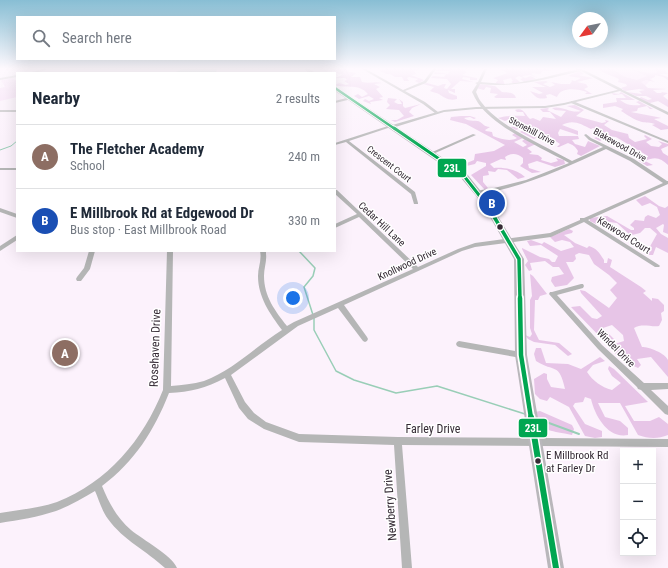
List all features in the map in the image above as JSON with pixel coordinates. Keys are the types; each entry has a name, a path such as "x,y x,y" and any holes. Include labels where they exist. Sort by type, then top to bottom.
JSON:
{"main road":[{"path":"346,96 458,171 478,192 520,259 520,336 522,355 534,441 556,568"}],"street":[{"path":"410,96 436,112"},
{"name":"Stonehill Drive","path":"476,96 485,108 501,124 572,163"},
{"path":"336,144 436,112 485,108 533,108 572,102 599,96"},
{"path":"632,96 668,114"},
{"path":"336,102 350,98"},
{"path":"572,102 668,142"},
{"path":"0,111 16,111"},
{"path":"432,153 474,135"},
{"name":"Blakewood Drive","path":"586,135 590,139 632,160 667,182"},
{"name":"Crescent Court","path":"347,140 413,193 416,203"},
{"path":"478,192 501,189 572,163 607,147"},
{"path":"0,169 16,169"},
{"path":"527,174 532,177"},
{"name":"Knollwood Drive","path":"167,390 194,388 226,375 286,330 417,269 475,245 546,236 667,182"},
{"name":"Cedar Hill Lane","path":"336,192 417,269"},
{"path":"0,210 16,216"},
{"path":"336,226 360,215"},
{"name":"Kenwood Court","path":"582,219 657,266"},
{"path":"0,249 16,238"},
{"path":"79,279 87,269 92,252"},
{"name":"Rosehaven Drive","path":"0,518 57,506 97,484 118,467 147,433 160,409 167,390 170,252"},
{"path":"264,252 261,273 263,290 271,309 286,330"},
{"name":"Windel Drive","path":"581,286 554,293 553,296 600,347 668,411"},
{"path":"340,305 365,339"},
{"path":"459,344 522,355"},
{"name":"Farley Drive","path":"226,375 242,404 252,416 264,425 299,438 398,441 668,443"},
{"path":"641,386 668,386"},
{"name":"Newberry Drive","path":"398,441 407,568"},
{"path":"97,484 114,520 128,533 163,558 172,568"}],"shaded area":[{"path":"0,96 16,96 16,97 0,101"},
{"path":"354,96 360,96 362,97 365,96 382,96 383,97 379,98 383,100 370,102 371,104 363,101 365,99 369,101 374,99 369,96 359,99"},
{"path":"441,96 457,96 457,99 454,100"},
{"path":"496,96 515,96 516,98 496,98 494,97"},
{"path":"535,96 546,96 547,98 541,99"},
{"path":"624,96 627,96 635,100 620,100 632,105 641,105 636,102 639,101 653,109 650,109 647,106 638,108 637,111 631,112 661,118 654,119 668,126 668,129 661,130 652,125 655,124 636,120 621,111 623,109 615,106 603,108 603,104 617,102 616,98 626,98"},
{"path":"635,96 664,96 668,100 668,107 658,101 650,103 639,99 641,97 648,100 652,99 646,96"},
{"path":"388,98 397,99 394,102 402,104 399,99 403,102 403,106 405,108 421,104 412,108 409,112 414,116 395,122 391,120 397,120 404,116 399,110 386,109 390,105 387,102"},
{"path":"575,105 584,110 576,116 602,123 606,122 605,120 609,121 604,125 612,130 628,134 629,138 635,142 647,139 644,136 645,135 652,139 646,142 651,146 659,147 662,144 658,141 668,144 668,146 661,149 663,153 668,156 668,165 660,159 655,158 645,161 653,165 647,166 638,160 648,156 616,137 608,136 600,141 594,138 605,134 577,123 570,122 562,125 578,131 578,135 560,129 558,133 559,136 578,136 579,139 572,140 575,144 585,147 588,141 600,146 581,156 577,154 578,151 571,144 568,143 557,147 560,144 547,135 537,132 533,134 538,137 534,139 520,132 523,130 531,133 535,131 528,125 516,130 510,127 519,126 521,124 512,118 505,121 498,118 508,116 525,116 523,112 517,112 515,110 518,109 522,110 530,119 533,118 540,121 543,117 556,119 550,112 543,112 540,109 548,108 549,109 547,110 561,117 566,111 555,110 552,108 556,107 577,112 581,111 567,106"},
{"path":"461,116 476,118 464,118 478,121 490,127 485,130 492,132 493,136 499,138 508,140 514,139 517,138 512,135 515,133 523,138 514,142 523,147 527,145 522,141 526,138 536,144 527,148 532,152 529,154 538,155 542,158 541,160 551,163 558,161 556,158 564,160 565,164 555,167 537,161 528,164 529,168 541,172 532,173 520,166 523,163 523,158 521,156 516,154 510,155 505,157 506,160 501,159 490,164 494,168 502,168 518,172 525,177 518,179 507,170 498,169 495,172 488,171 489,175 483,176 483,182 488,188 485,190 471,175 486,166 486,163 477,161 475,164 462,167 462,165 474,160 475,154 494,151 505,145 466,124 450,120 451,117"},
{"path":"645,196 659,206 665,208 668,206 668,234 663,232 663,224 656,228 661,234 668,238 668,253 656,247 653,255 646,255 645,253 657,234 650,228 645,228 640,233 628,236 628,233 617,223 602,221 601,223 596,224 590,221 590,218 607,216 631,230 634,230 634,228 630,225 635,220 644,221 645,217 648,215 656,218 660,215 657,207 650,203 642,206 636,200"},
{"path":"569,229 573,231 572,233 564,235 575,243 587,248 589,246 594,248 604,260 604,263 607,263 608,258 612,260 610,267 646,291 643,293 652,301 652,298 658,299 664,305 664,311 661,313 662,320 659,326 643,325 634,328 642,347 649,348 666,357 668,360 668,377 651,357 637,359 641,365 638,368 623,361 608,346 624,341 623,335 612,325 603,328 614,339 605,342 571,307 580,306 592,318 597,319 602,316 580,290 585,291 609,308 617,298 610,290 617,283 594,264 589,255 579,253 575,255 576,259 573,262 566,262 574,278 567,285 555,287 551,281 552,277 564,274 559,267 553,267 545,261 530,263 532,270 529,271 525,265 528,261 522,248 540,257 549,259 552,262 555,262 558,256 541,245 530,246 527,241 531,240 542,244 544,242 561,251 574,247 570,242 562,240 555,242 550,237"},
{"path":"530,274 547,294 540,296 538,300 535,300 534,330 539,340 559,343 572,354 568,356 555,345 534,342 528,339 525,335 530,337 532,334 530,328 530,300 532,296"},
{"path":"536,348 541,348 546,363 568,364 581,369 600,357 605,361 593,365 587,372 592,378 601,385 612,390 621,383 612,376 608,369 609,366 614,369 648,402 625,406 634,421 650,421 659,417 668,424 668,435 653,438 638,435 620,403 598,403 605,417 620,421 628,428 628,435 614,433 609,430 599,419 591,399 585,397 583,402 575,403 573,406 585,424 602,431 602,437 595,438 585,436 569,407 550,397 547,401 540,399 535,394 534,379 544,373 547,374 547,379 551,387 565,389 561,375 558,371 536,361 534,354"},
{"path":"540,411 572,425 574,429 572,435 545,428 541,424 535,412"}],"waterway":[{"path":"0,150 11,146 16,142"},
{"path":"300,252 315,268 313,276 304,287 313,315"},
{"path":"314,318 314,330 336,371 354,380 396,393 437,386 525,414"},
{"path":"538,419 579,434"}],"transit line":[{"name":"23L","path":"346,96 464,176 485,202 519,259 521,355 556,568"}],"place":[{"name":"E Millbrook Rd at Edgewood Dr","path":"492,203"},
{"name":"The Fletcher Academy","path":"65,353"},
{"name":"E Millbrook Rd at Farley Dr","path":"538,461"}]}
